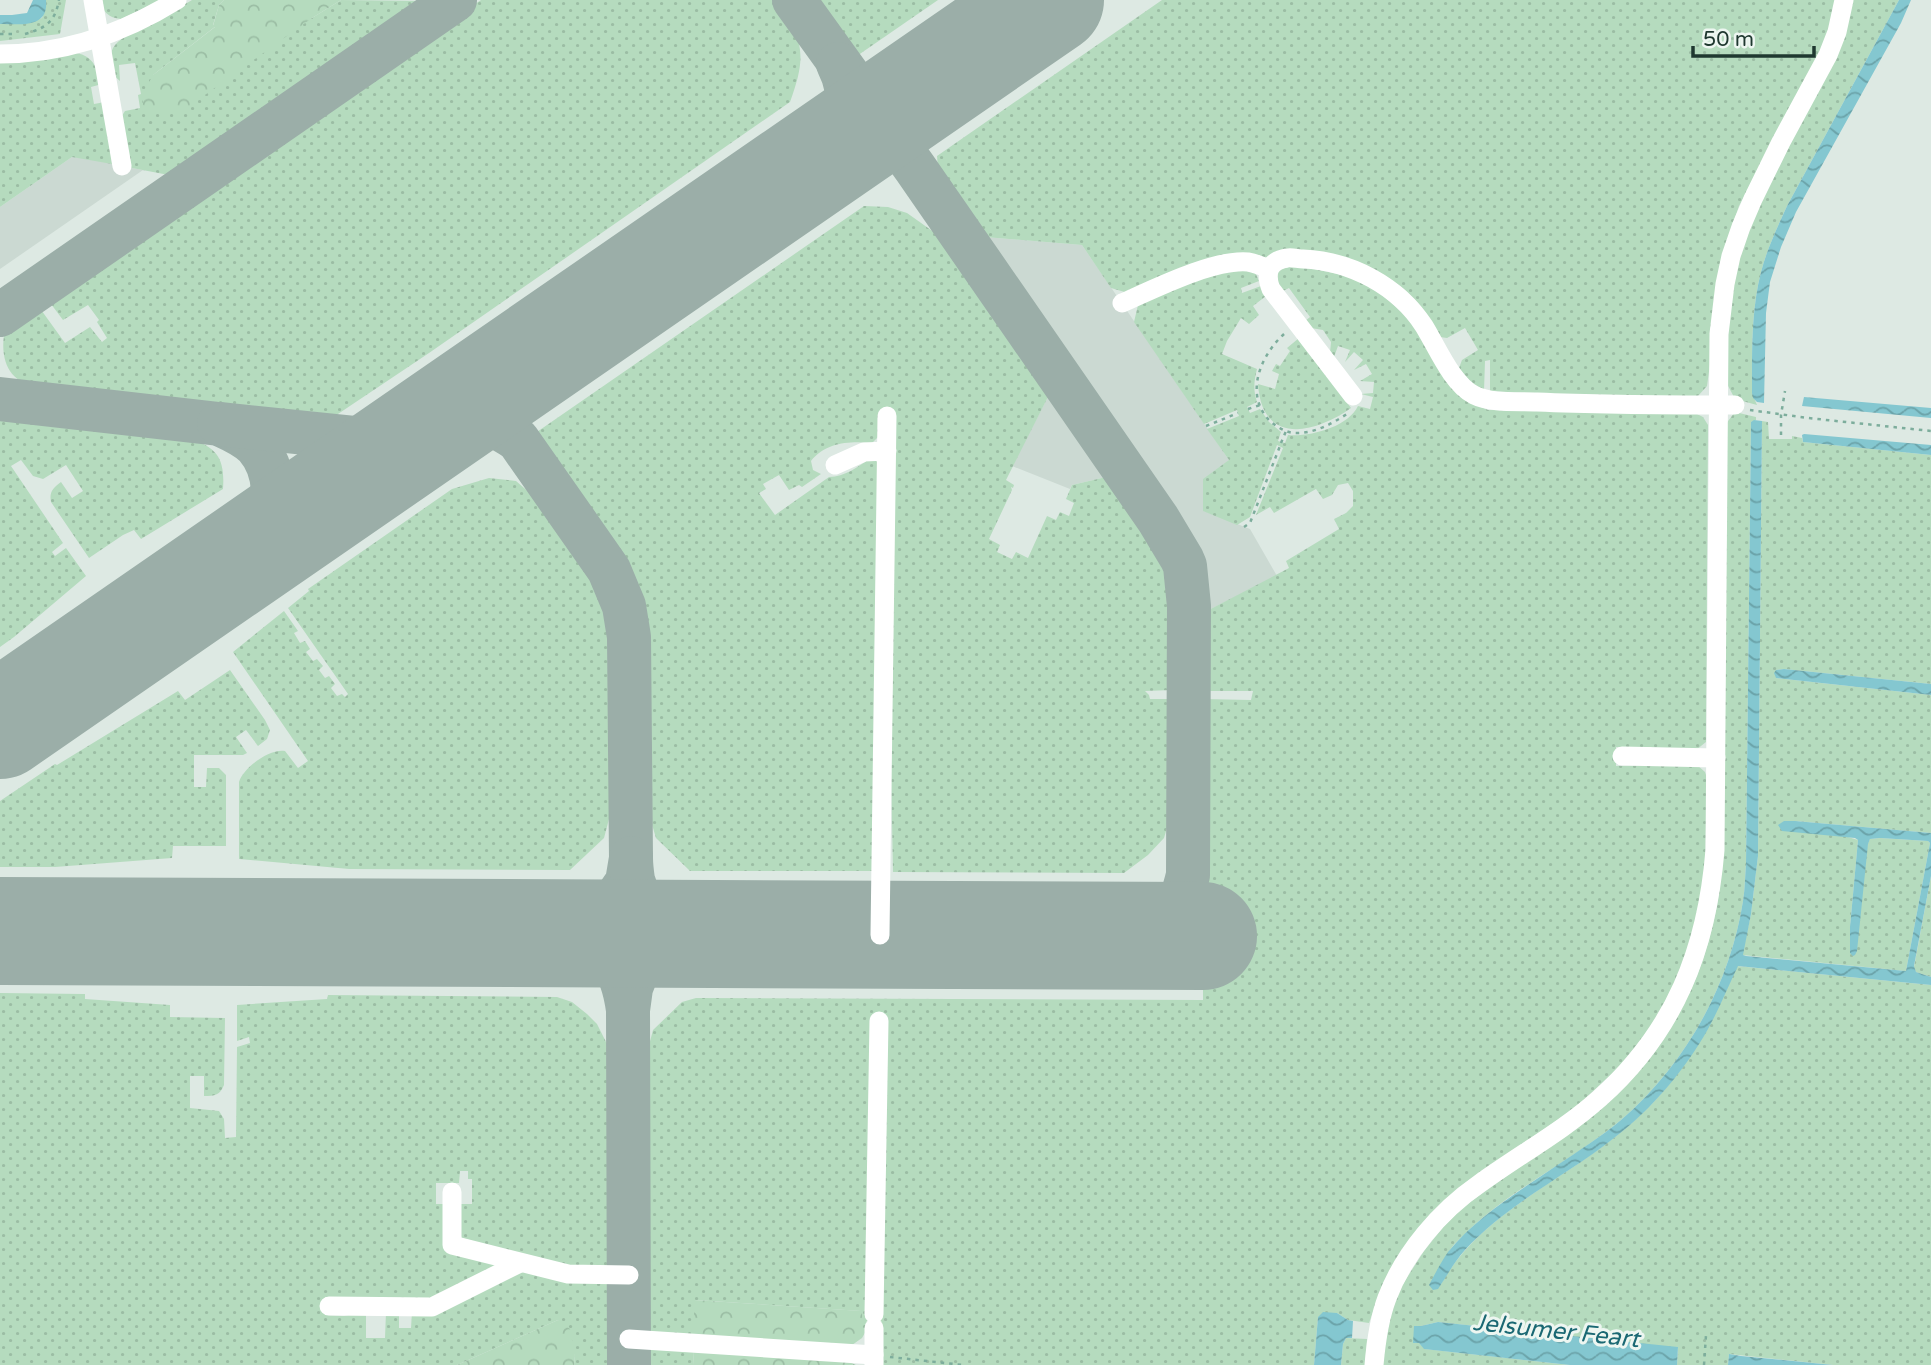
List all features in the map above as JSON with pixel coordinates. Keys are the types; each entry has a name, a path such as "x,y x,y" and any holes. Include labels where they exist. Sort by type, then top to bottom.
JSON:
{"street":[{"path":"93,0 122,166"},
{"path":"0,54 72,46 138,22 177,0"},
{"path":"1374,1365 1387,1297 1399,1273 1431,1228 1454,1203 1477,1185 1566,1125 1600,1098 1640,1055 1677,1000 1699,946 1713,884 1715,850 1726,405 1719,334 1724,284 1753,199 1828,55 1837,32 1844,0"},
{"path":"1353,396 1271,289 1267,279 1269,270 1276,262 1287,258 1323,260 1368,276 1397,295 1411,309 1457,379 1475,396 1492,400 1592,404 1726,405"},
{"path":"1122,303 1178,278 1212,267 1246,262 1269,270"},
{"path":"880,935 887,416"},
{"path":"835,465 864,452 887,452"},
{"path":"1622,756 1716,758"},
{"path":"629,1339 874,1360 878,1021"},
{"path":"452,1192 452,1245 568,1274 629,1275"},
{"path":"329,1306 432,1307 520,1263"}],"path":[{"path":"0,34 24,34 40,30 55,14 59,0"},
{"path":"1297,324 1280,337 1265,359 1257,382 1257,398 1268,419 1286,431 1308,432 1329,425 1353,410 1353,396"},
{"path":"1781,435 1785,391"},
{"path":"1248,410 1260,405"},
{"path":"1726,405 1781,415 1931,431"},
{"path":"1206,426 1238,414"},
{"path":"1244,527 1250,523 1286,431"},
{"path":"1704,1365 1706,1335"},
{"path":"874,1360 964,1365"}],"shaded area":[{"path":"113,143 132,168 143,170 0,269 0,207 72,157"},
{"path":"985,237 1082,245 1229,460 1204,511 1250,529 1277,576 1203,613 1200,555 1192,537"},
{"path":"1049,395 1106,477 1072,485 1070,489 1012,466"}],"green space":[{"path":"46,0 66,0 60,34 0,41 0,24 19,24 42,18"},
{"path":"98,0 161,0 121,19 106,13"},
{"path":"192,0 224,0 219,5 213,25 216,26 153,75 312,18 341,0 425,1 174,176 132,168 129,166 120,119 125,111 140,108 138,95 141,94 135,63 119,65 120,81 113,75 113,48 127,35"},
{"path":"224,0 341,0 184,110 150,111 143,105 142,95 153,75 215,27 213,26 219,5"},
{"path":"481,0 776,0 797,37 800,48 799,72 790,102 329,420 311,414 55,386 39,387 22,382 10,371 4,355 4,335 18,319 39,307 65,343 90,327 102,342 107,338 88,305 63,320 51,304 51,296"},
{"path":"814,0 938,0 854,58"},
{"path":"1162,0 1836,0 1825,43 1739,206 1727,241 1707,386 1698,396 1591,397 1490,391 1490,360 1485,361 1484,391 1473,385 1459,368 1462,360 1478,350 1465,328 1447,338 1440,337 1418,303 1384,275 1269,257 1128,293 1111,288 1082,245 985,237 938,169 937,156"},
{"path":"1852,0 1899,0 1787,206 1766,255 1755,302 1753,332 1752,393 1757,405 1735,399 1726,382 1728,315 1739,258 1748,232"},
{"path":"76,53 91,60 102,84 91,87 94,104 105,102 112,164 72,157 0,207 0,62"},
{"path":"864,206 888,207 907,213 938,235 1049,395 1006,480 1014,485 989,539 1000,545 997,552 1012,559 1016,552 1028,558 1047,516 1056,520 1060,512 1069,516 1074,503 1066,499 1072,485 1106,477 1165,562 1173,587 1173,690 1145,691 1150,699 1173,699 1172,811 1164,838 1148,855 1124,873 893,872 889,666 879,436 872,443 847,443 824,450 811,461 813,470 821,474 802,487 799,485 789,490 779,475 763,484 766,489 759,493 775,515 829,477 846,473 871,458 879,463 872,871 690,871 656,838 645,801 642,624 635,588 534,434"},
{"path":"1296,265 1347,276 1374,288 1409,318 1465,400 1488,410 1693,412 1703,417 1708,425 1706,742 1696,750 1657,752 1651,747 1616,747 1616,766 1696,764 1705,772 1707,778 1705,877 1700,909 1680,974 1654,1023 1619,1067 1575,1108 1465,1183 1383,1284 1369,1323 1348,1320 1337,1313 1318,1317 1314,1365 881,1365 866,1331 862,1338 861,1311 695,1300 694,1337 645,1331 643,1068 653,1030 682,1002 696,998 1203,1000 1203,699 1251,700 1253,691 1203,691 1203,613 1289,568 1286,561 1339,529 1334,519 1353,506 1353,491 1348,483 1338,485 1332,495 1323,499 1316,489 1274,513 1270,507 1256,515 1283,448 1277,445 1250,517 1237,525 1203,511 1203,479 1229,460 1207,429 1239,416 1237,410 1204,424 1134,322 1138,305 1178,287 1230,271 1253,272 1259,281 1241,288 1242,293 1261,286 1266,296 1253,306 1259,315 1249,324 1241,318 1222,354 1257,369 1254,386 1257,402 1247,407 1250,413 1260,409 1269,422 1281,432 1278,441 1285,443 1288,435 1328,429 1346,420 1358,406 1370,409 1373,397 1361,394 1373,393 1374,382 1360,381 1372,374 1366,364 1354,370 1363,360 1354,352 1345,362 1350,350 1338,346 1334,357 1330,353 1331,342 1323,330 1311,328 1305,321 1310,317 1289,288 1283,291 1277,284 1278,270"},
{"path":"1299,338 1351,408 1321,424 1292,429 1279,426 1269,418 1262,404 1258,384 1275,389 1279,374 1272,371 1276,364 1280,366 1290,351 1287,348"},
{"path":"1735,412 1756,417 1756,420 1751,422 1746,864 1743,901 1727,963 1716,993 1684,1049 1644,1098 1603,1134 1506,1200 1470,1229 1448,1253 1441,1284 1457,1260 1497,1220 1615,1137 1656,1100 1688,1060 1714,1015 1737,966 1931,985 1931,1365 1833,1365 1729,1354 1728,1365 1677,1365 1678,1348 1438,1322 1421,1326 1419,1343 1425,1349 1570,1365 1382,1365 1389,1320 1399,1290 1444,1226 1463,1207 1575,1128 1689,994 1700,968 1712,928 1720,886 1725,425"},
{"path":"0,414 41,422 200,442 218,456 223,470 223,489 141,539 134,530 89,558 51,502 52,490 61,482 72,498 83,491 66,465 43,479 33,476 21,460 11,466 63,543 52,552 55,556 66,548 86,576 0,647"},
{"path":"1762,421 1768,422 1769,439 1792,439 1792,436 1802,438 1803,442 1931,455 1931,684 1776,670 1776,678 1931,695 1931,833 1795,821 1858,840 1850,927 1870,839 1930,843 1906,971 1742,955 1751,914 1758,856"},
{"path":"489,478 516,481 547,508 599,584 608,604 612,621 614,800 604,838 570,870 349,869 239,859 239,782 246,771 258,760 279,751 285,751 298,768 308,761 233,652 284,611 298,631 294,633 300,643 305,641 310,649 306,652 313,661 317,659 323,666 319,670 335,684 331,688 337,696 342,694 345,697 348,694 288,608 309,591 308,589 452,489"},
{"path":"230,670 270,730 267,739 258,746 246,730 236,737 247,753 243,755 194,755 194,787 206,787 207,768 219,768 226,775 226,846 173,846 172,858 55,867 0,867 0,801 55,764 178,691 185,700"},
{"path":"1931,876 1931,977 1916,972 1914,967"},
{"path":"0,993 85,994 85,999 170,1005 170,1017 225,1018 224,1085 217,1094 204,1096 204,1076 190,1076 190,1108 219,1111 224,1119 225,1138 236,1137 237,1047 250,1043 249,1037 237,1041 237,1005 327,999 328,995 557,997 572,1002 597,1024 607,1044 613,1076 614,1264 607,1269 571,1270 462,1238 457,1204 472,1204 472,1179 468,1179 468,1171 460,1171 459,1183 436,1183 436,1204 447,1204 447,1249 506,1264 431,1302 325,1297 325,1315 344,1316 366,1311 366,1338 385,1338 386,1312 399,1312 399,1328 411,1328 412,1312 522,1268 614,1284 612,1365 574,1365 575,1356 558,1320 457,1365 0,1365"},
{"path":"694,1300 862,1311 862,1338 852,1345 694,1337"},
{"path":"558,1320 570,1329 574,1365 457,1365"},
{"path":"1346,1338 1367,1339 1365,1365 1341,1365"},
{"path":"644,1349 694,1351 693,1365 649,1365 644,1360"},
{"path":"694,1351 847,1361 856,1365 693,1365"}],"water":[{"path":"33,0 46,0 46,9 38,20 24,24 0,24 0,15 27,13"},
{"path":"1899,0 1911,0 1901,23 1796,212 1781,247 1770,282 1766,313 1764,403 1757,402 1752,393 1753,332 1755,302 1766,255 1787,206"},
{"path":"1804,397 1931,408 1931,418 1802,406"},
{"path":"1762,421 1758,856 1743,955 1906,971 1930,843 1870,839 1857,951 1853,956 1850,953 1850,927 1858,840 1782,831 1778,825 1784,821 1795,821 1931,833 1931,876 1914,966 1916,972 1931,977 1931,985 1738,966 1699,1044 1654,1102 1596,1152 1499,1218 1461,1255 1438,1289 1433,1290 1429,1285 1443,1260 1472,1227 1513,1195 1606,1132 1644,1098 1684,1049 1716,993 1737,932 1746,864 1751,422"},
{"path":"1804,434 1931,445 1931,455 1803,442"},
{"path":"1776,670 1931,684 1931,695 1776,678"},
{"path":"1323,1312 1337,1313 1353,1321 1352,1338 1346,1338 1343,1344 1341,1365 1314,1365 1318,1317"},
{"path":"1438,1322 1678,1347 1677,1365 1570,1365 1424,1349 1419,1343 1413,1343 1414,1326"},
{"path":"1729,1354 1741,1356 1833,1365 1728,1365"}],"taxiway":[{"path":"0,315 455,0"},
{"path":"794,0 915,168 1158,519 1185,566 1189,606 1188,875 1181,901 1171,919 1155,930 1128,936"},
{"path":"821,158 836,136 846,114 847,90 838,64"},
{"path":"0,399 219,424 238,433 256,446 263,456 273,489 267,524 255,544 240,559"},
{"path":"219,424 383,441 459,421 470,420 492,425 518,440 609,570 624,606 629,637 631,858 627,882 607,911 592,923 575,930 553,933"},
{"path":"631,858 633,880 644,902 672,923 706,934"},
{"path":"553,933 585,943 607,956 620,978 628,1010"},
{"path":"629,1365 628,1010 631,988 642,966 651,958 671,946 706,934"}],"runway":[{"path":"0,725 1050,0"},
{"path":"0,931 1203,936"}],"water label":[{"name":"Jelsumer Feart","path":"1556,1331"}]}
